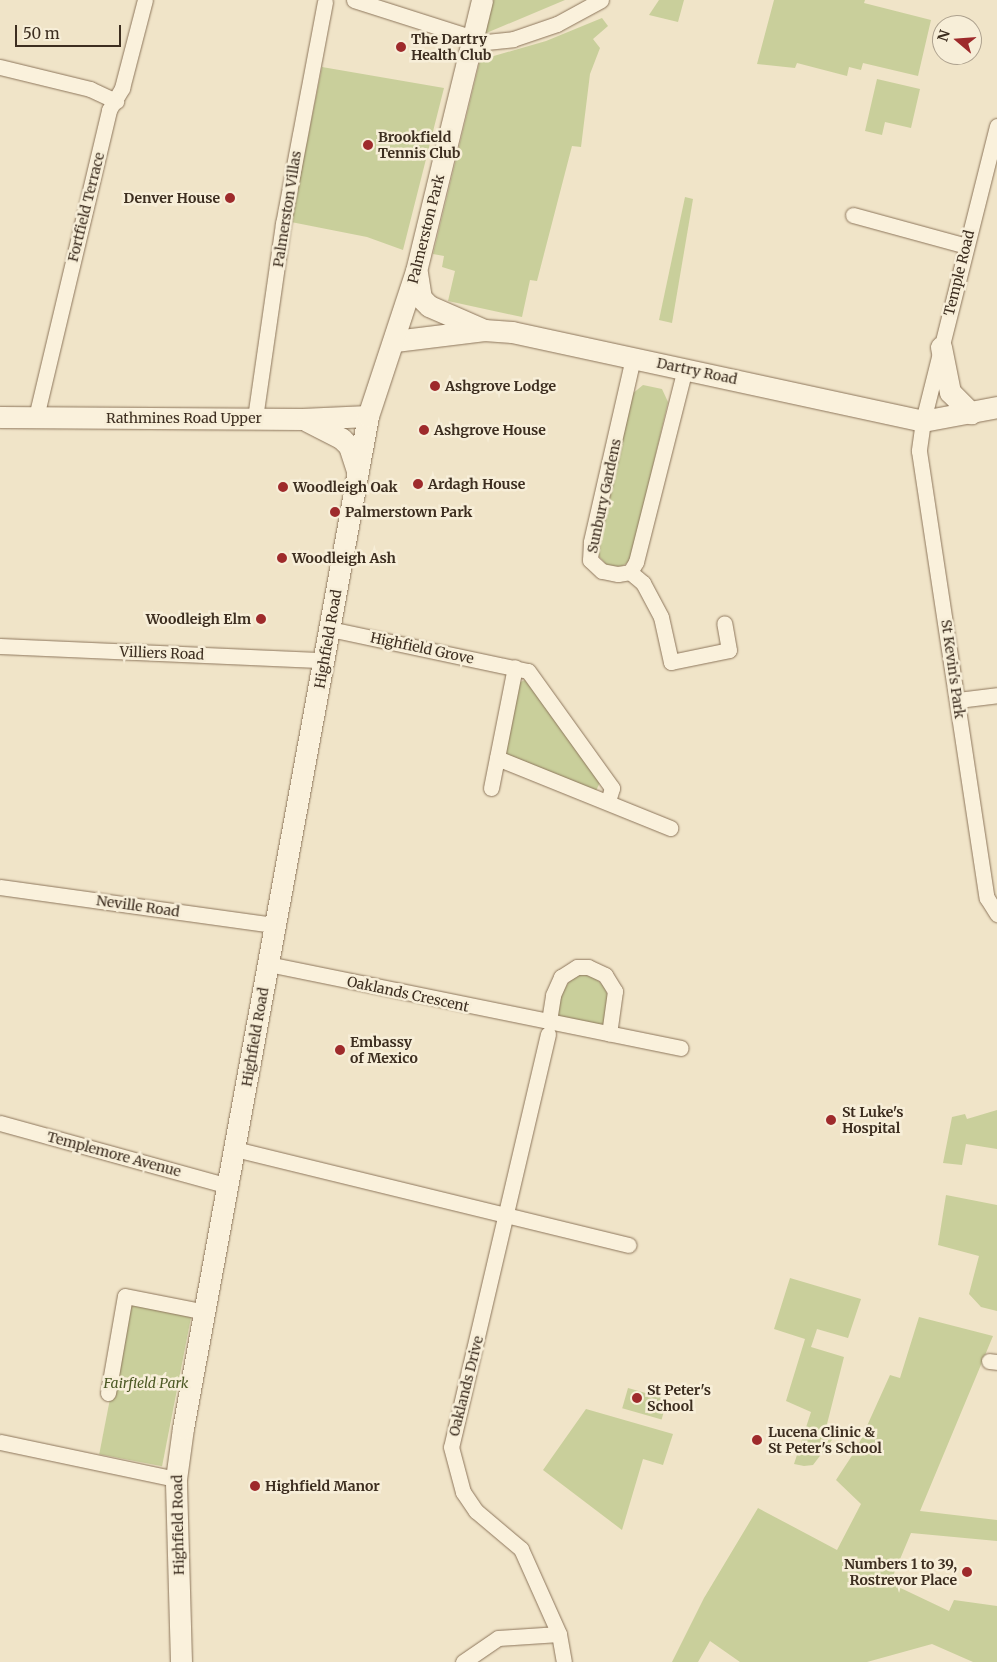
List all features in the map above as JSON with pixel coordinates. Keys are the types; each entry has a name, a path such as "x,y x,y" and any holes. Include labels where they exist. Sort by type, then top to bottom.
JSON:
{"street":[{"name":"Fortfield Terrace","path":"36,417 109,110 116,102 122,88 145,0"},
{"path":"354,0 486,42 512,39 557,24 602,0"},
{"name":"Palmerston Park","path":"368,416 395,341 416,271 482,0"},
{"name":"Palmerston Villas","path":"255,418 283,224 325,2"},
{"path":"0,67 90,89 116,102"},
{"name":"Temple Road","path":"923,421 997,126"},
{"path":"853,215 966,246"},
{"path":"416,271 421,298 430,306 484,330"},
{"name":"Dartry Road","path":"395,341 484,330 512,332 923,421 997,407"},
{"path":"941,347 950,392 971,413"},
{"name":"Sunbury Gardens","path":"630,572 618,574 602,571 590,560 591,542 633,358"},
{"path":"685,369 636,562 630,572 643,583 661,617 671,662 729,650 724,624"},
{"name":"Rathmines Road Upper","path":"0,416 302,419 368,416"},
{"name":"Highfield Road","path":"181,1662 176,1479 368,416"},
{"path":"302,419 342,439 349,446 358,472"},
{"name":"St Kevin's Park","path":"923,421 919,451 987,898 997,914"},
{"name":"Highfield Grove","path":"330,629 528,671 612,788 608,801"},
{"name":"Villiers Road","path":"0,646 324,660"},
{"path":"491,788 515,667"},
{"path":"958,700 997,695"},
{"path":"498,758 608,801 670,828"},
{"name":"Neville Road","path":"0,887 275,924"},
{"name":"Oaklands Crescent","path":"268,964 548,1027 609,1034 681,1048"},
{"path":"548,1027 553,995 562,977 578,966 588,966 606,975 615,991 609,1034"},
{"name":"Oaklands Drive","path":"548,1027 506,1216 451,1447 463,1492 476,1511 521,1549 540,1587 559,1634 564,1662"},
{"name":"Templemore Avenue","path":"0,1123 228,1186"},
{"path":"235,1149 628,1245"},
{"path":"108,1393 125,1296 206,1312"},
{"path":"0,1442 176,1479"},
{"path":"463,1662 498,1638 559,1634"}],"green space":[{"path":"493,0 565,0 484,34"},
{"path":"659,0 684,0 678,22 649,15"},
{"path":"774,0 865,0 864,3 931,20 918,76 863,63 861,70 849,67 847,76 797,63 795,68 757,64"},
{"path":"602,18 608,26 593,39 600,48 590,74 581,147 572,146 537,281 530,280 522,317 448,301 455,271 442,267 444,256 433,254 480,60 546,41"},
{"name":"Brookfield Tennis Club","path":"322,67 444,88 403,250 367,237 291,222"},
{"path":"877,79 920,89 911,128 885,122 882,135 865,131"},
{"path":"685,197 693,199 672,323 659,320"},
{"path":"643,385 662,389 668,402 631,560 621,567 607,565 597,554 596,545 632,394"},
{"path":"525,680 600,782 596,791 508,755 504,749 518,683"},
{"path":"582,974 595,978 604,986 609,999 603,1029 556,1020 561,993 572,978"},
{"path":"997,1110 997,1149 966,1144 962,1165 943,1163 952,1117 965,1114 967,1119"},
{"path":"946,1195 997,1205 997,1311 981,1307 969,1294 979,1256 938,1245"},
{"path":"790,1278 861,1299 848,1338 817,1329 811,1347 844,1357 826,1428 838,1432 813,1465 804,1466 794,1464 811,1412 786,1401 805,1339 774,1329"},
{"name":"Fairfield Park","path":"129,1301 192,1313 162,1466 99,1454"},
{"path":"919,1317 993,1336 920,1511 997,1520 997,1541 911,1533 890,1583 949,1611 954,1600 997,1606 997,1662 973,1662 932,1644 867,1662 740,1662 710,1641 698,1662 672,1662 704,1598 758,1508 837,1550 861,1504 836,1480 857,1448 890,1375 900,1378"},
{"path":"628,1388 667,1399 662,1419 622,1408"},
{"path":"586,1409 673,1434 663,1465 643,1459 622,1530 543,1470"}],"place":[{"name":"The Dartry Health Club","path":"401,47"},
{"name":"Brookfield Tennis Club","path":"368,145"},
{"name":"Denver House","path":"230,198"},
{"name":"Ashgrove Lodge","path":"435,386"},
{"name":"Ashgrove House","path":"424,430"},
{"name":"Ardagh House","path":"418,484"},
{"name":"Woodleigh Oak","path":"283,487"},
{"name":"Palmerstown Park","path":"335,512"},
{"name":"Woodleigh Ash","path":"282,558"},
{"name":"Woodleigh Elm","path":"261,619"},
{"name":"Embassy of Mexico","path":"340,1050"},
{"name":"St Luke's Hospital","path":"831,1120"},
{"name":"St Peter's School","path":"637,1398"},
{"name":"Lucena Clinic & St Peter's School","path":"757,1440"},
{"name":"Highfield Manor","path":"255,1486"},
{"name":"Numbers 1 to 39, Rostrevor Place","path":"967,1572"}]}
